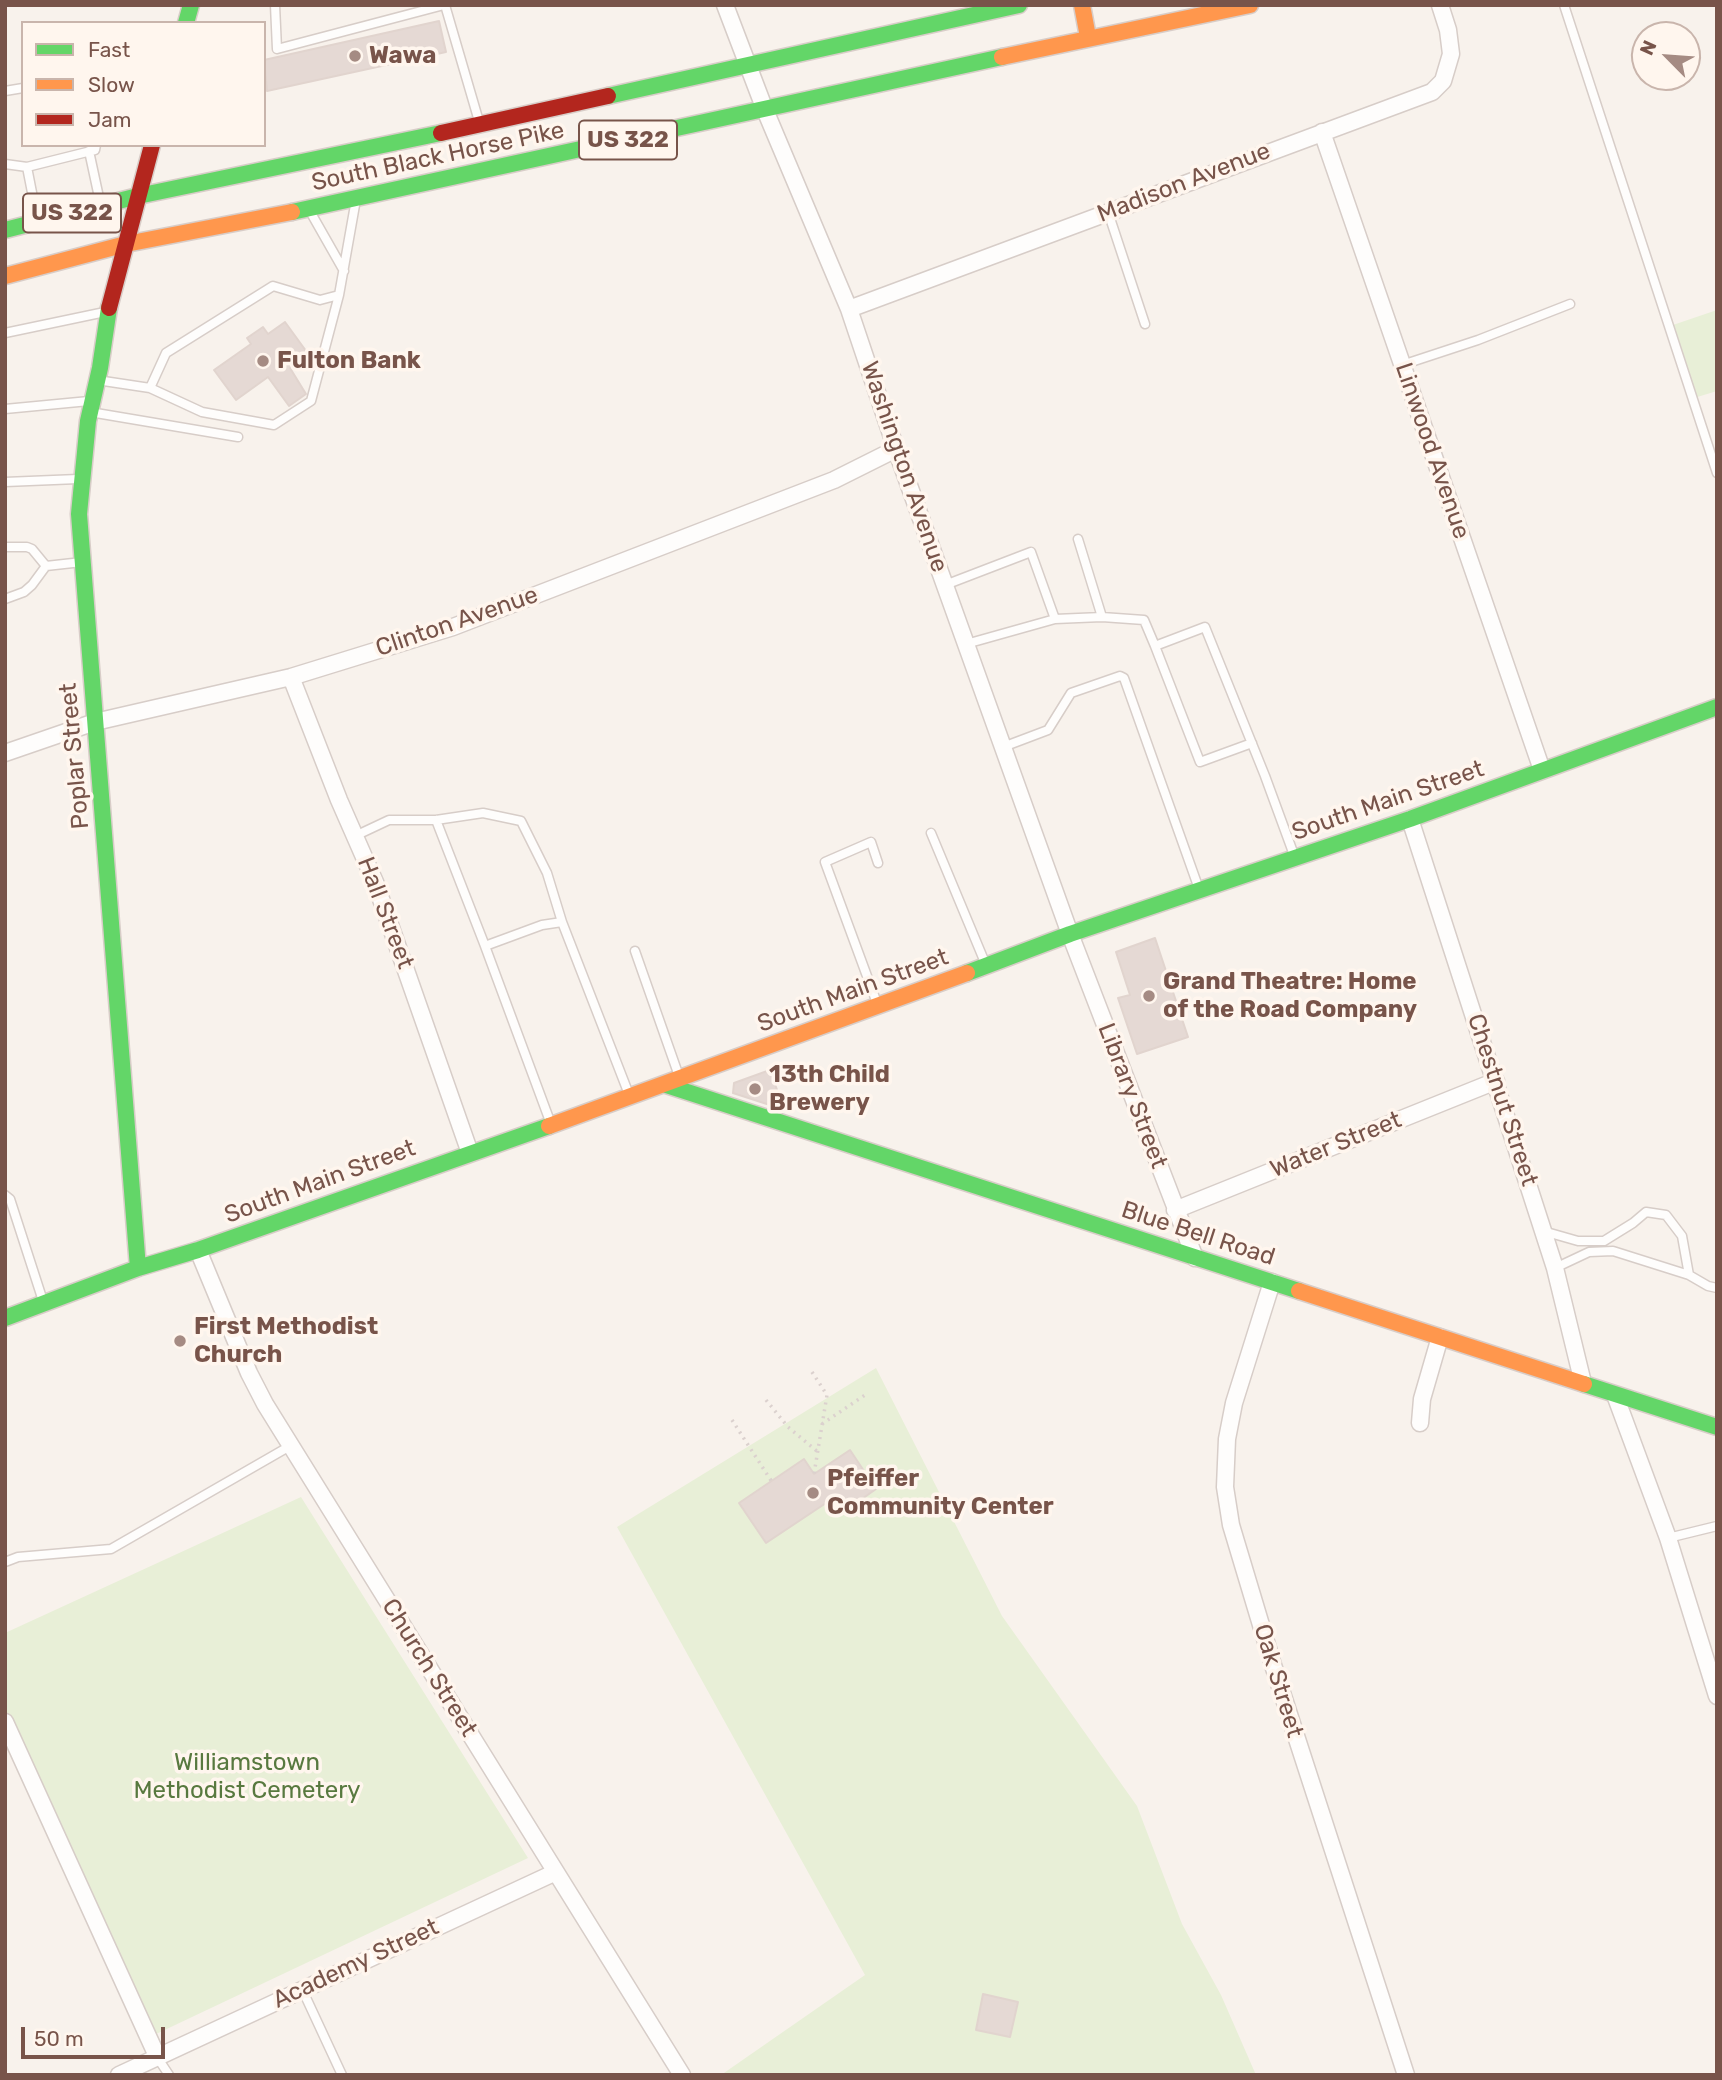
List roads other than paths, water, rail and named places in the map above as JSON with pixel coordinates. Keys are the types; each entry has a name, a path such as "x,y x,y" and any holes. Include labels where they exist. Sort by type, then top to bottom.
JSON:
{"main road":[{"name":"South Black Horse Pike","path":"5,230 138,196 748,66 943,18 1019,5"},
{"path":"1082,5 1088,37"},
{"name":"South Black Horse Pike","path":"5,276 126,244 309,209 1088,37 1251,5"},
{"name":"Poplar Street","path":"138,1268 79,514 91,406 108,312 151,147"},
{"name":"South Main Street","path":"5,1318 138,1268 198,1250 673,1082 1070,934 1410,819 1717,707"},
{"name":"Blue Bell Road","path":"673,1082 1195,1258 1717,1427"}],"street":[{"name":"Washington Avenue","path":"725,5 765,110 849,309 896,449 1070,934"},
{"name":"Madison Avenue","path":"849,309 1432,92 1443,81 1451,54 1448,30 1440,5"},
{"name":"Linwood Avenue","path":"1322,132 1542,770"},
{"name":"Clinton Avenue","path":"5,753 94,722 291,677 453,627 834,480 896,449"},
{"name":"Hall Street","path":"291,677 379,894 470,1153"},
{"name":"Chestnut Street","path":"1410,819 1544,1231 1583,1384"},
{"name":"Library Street","path":"1070,934 1195,1258"},
{"name":"Water Street","path":"1175,1210 1496,1081"},
{"name":"Church Street","path":"198,1250 249,1373 290,1446 682,2075"},
{"name":"Oak Street","path":"1272,1282 1234,1403 1227,1439 1225,1487 1231,1525 1272,1665 1406,2075"},
{"path":"1420,1423 1422,1399 1440,1337"},
{"path":"1615,1395 1668,1538 1717,1696"},
{"path":"5,1722 157,2056"},
{"name":"Academy Street","path":"118,2075 555,1872"}],"lane":[{"path":"275,5 277,49 445,5 480,125"},
{"path":"1564,5 1717,473"},
{"path":"5,164 27,167 92,148 100,205"},
{"path":"27,167 38,223"},
{"path":"97,380 150,388 202,412 274,425 311,401 339,295 356,198"},
{"path":"309,209 344,271"},
{"path":"1108,212 1145,324"},
{"path":"150,388 166,353 273,286 320,300 339,295"},
{"path":"1402,365 1478,340 1570,304"},
{"path":"5,333 108,312"},
{"path":"5,409 91,406 238,437"},
{"path":"5,482 81,479"},
{"path":"1078,539 1102,617"},
{"path":"5,547 32,549 46,566"},
{"path":"945,585 1031,552 1055,619"},
{"path":"5,599 32,585 46,566 82,562"},
{"path":"966,644 1055,619 1102,617 1143,620 1200,762 1252,743"},
{"path":"1155,646 1205,626 1295,858"},
{"path":"1003,747 1048,730 1071,693 1120,676 1124,678 1200,890"},
{"path":"355,836 389,820 436,820 483,813 521,821 547,873 562,922 629,1097"},
{"path":"436,820 551,1125"},
{"path":"931,833 986,965"},
{"path":"878,863 871,842 825,862 878,1006"},
{"path":"485,946 542,925 562,922"},
{"path":"635,951 673,1082"},
{"path":"5,1195 10,1199 44,1303"},
{"path":"1544,1231 1578,1241 1604,1241 1646,1212 1666,1215 1682,1236 1689,1275"},
{"path":"1555,1268 1589,1252 1613,1251 1689,1275 1717,1288"},
{"path":"5,1562 18,1557 111,1549 290,1446"},
{"path":"1668,1538 1717,1526"},
{"path":"302,1989 342,2075"},
{"path":"157,2056 169,2075"}],"place":[{"name":"Wawa","path":"355,56"},
{"name":"Fulton Bank","path":"263,361"},
{"name":"Grand Theatre: Home of the Road Company","path":"1149,996"},
{"name":"13th Child Brewery","path":"755,1089"},
{"name":"First Methodist Church","path":"180,1341"},
{"name":"Pfeiffer Community Center","path":"813,1493"}],"park label":[{"name":"Williamstown Methodist Cemetery","path":"247,1777"}]}
